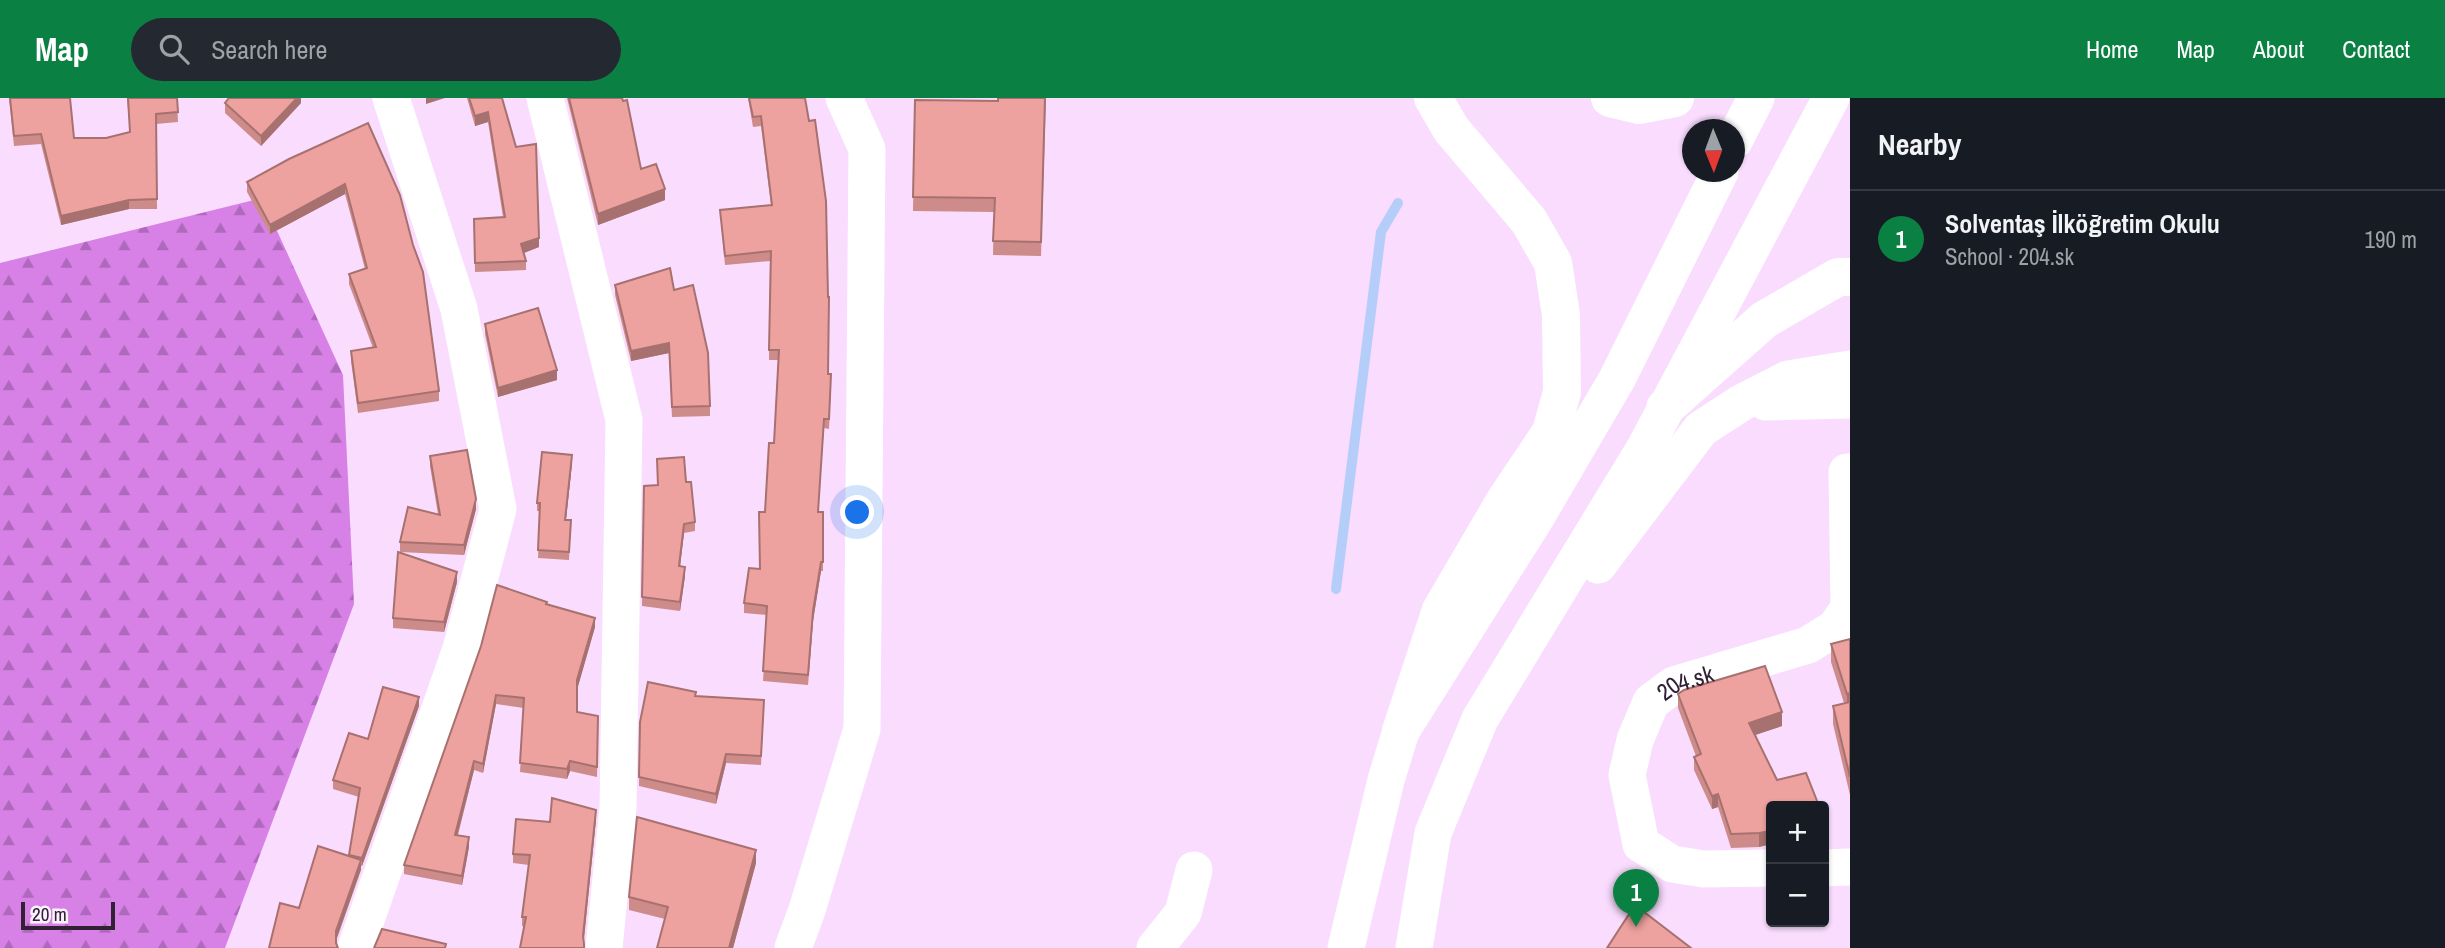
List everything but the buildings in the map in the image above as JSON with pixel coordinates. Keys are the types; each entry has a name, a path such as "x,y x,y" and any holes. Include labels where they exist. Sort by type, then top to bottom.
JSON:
{"highway":[{"path":"1401,731 1441,610 1506,499 1551,432 1562,392 1561,315 1553,263 1529,221 1451,129 1433,98"},
{"path":"1610,98 1639,105 1675,98"},
{"path":"1665,408 1763,320 1838,278 1850,277"}],"street":[{"path":"356,948 461,649 498,509 459,309 391,98"},
{"path":"545,98 625,420 618,808 604,948"},
{"path":"793,948 862,729 867,149 845,98"},
{"path":"1745,120 1756,98"},
{"path":"1414,948 1433,833 1480,719 1646,446 1831,98"},
{"path":"1346,948 1401,731 1535,519 1617,379 1715,182"},
{"path":"1480,719 1701,429 1741,403 1788,379 1850,369"},
{"path":"1741,403 1850,400"},
{"name":"204.sk","path":"1766,869 1704,869 1672,864 1641,844 1627,775 1634,740 1651,702 1674,685 1808,645 1835,628 1849,608 1847,472 1850,472"},
{"path":"1829,868 1850,867"},
{"path":"1155,948 1183,913 1194,870"}],"green space":[{"path":"262,198 343,375 354,604 225,948 0,948 0,263"}],"waterway":[{"path":"1336,589 1381,232 1398,203"}],"place":[{"name":"Solventaş İlköğretim Okulu","path":"1636,927"}]}
